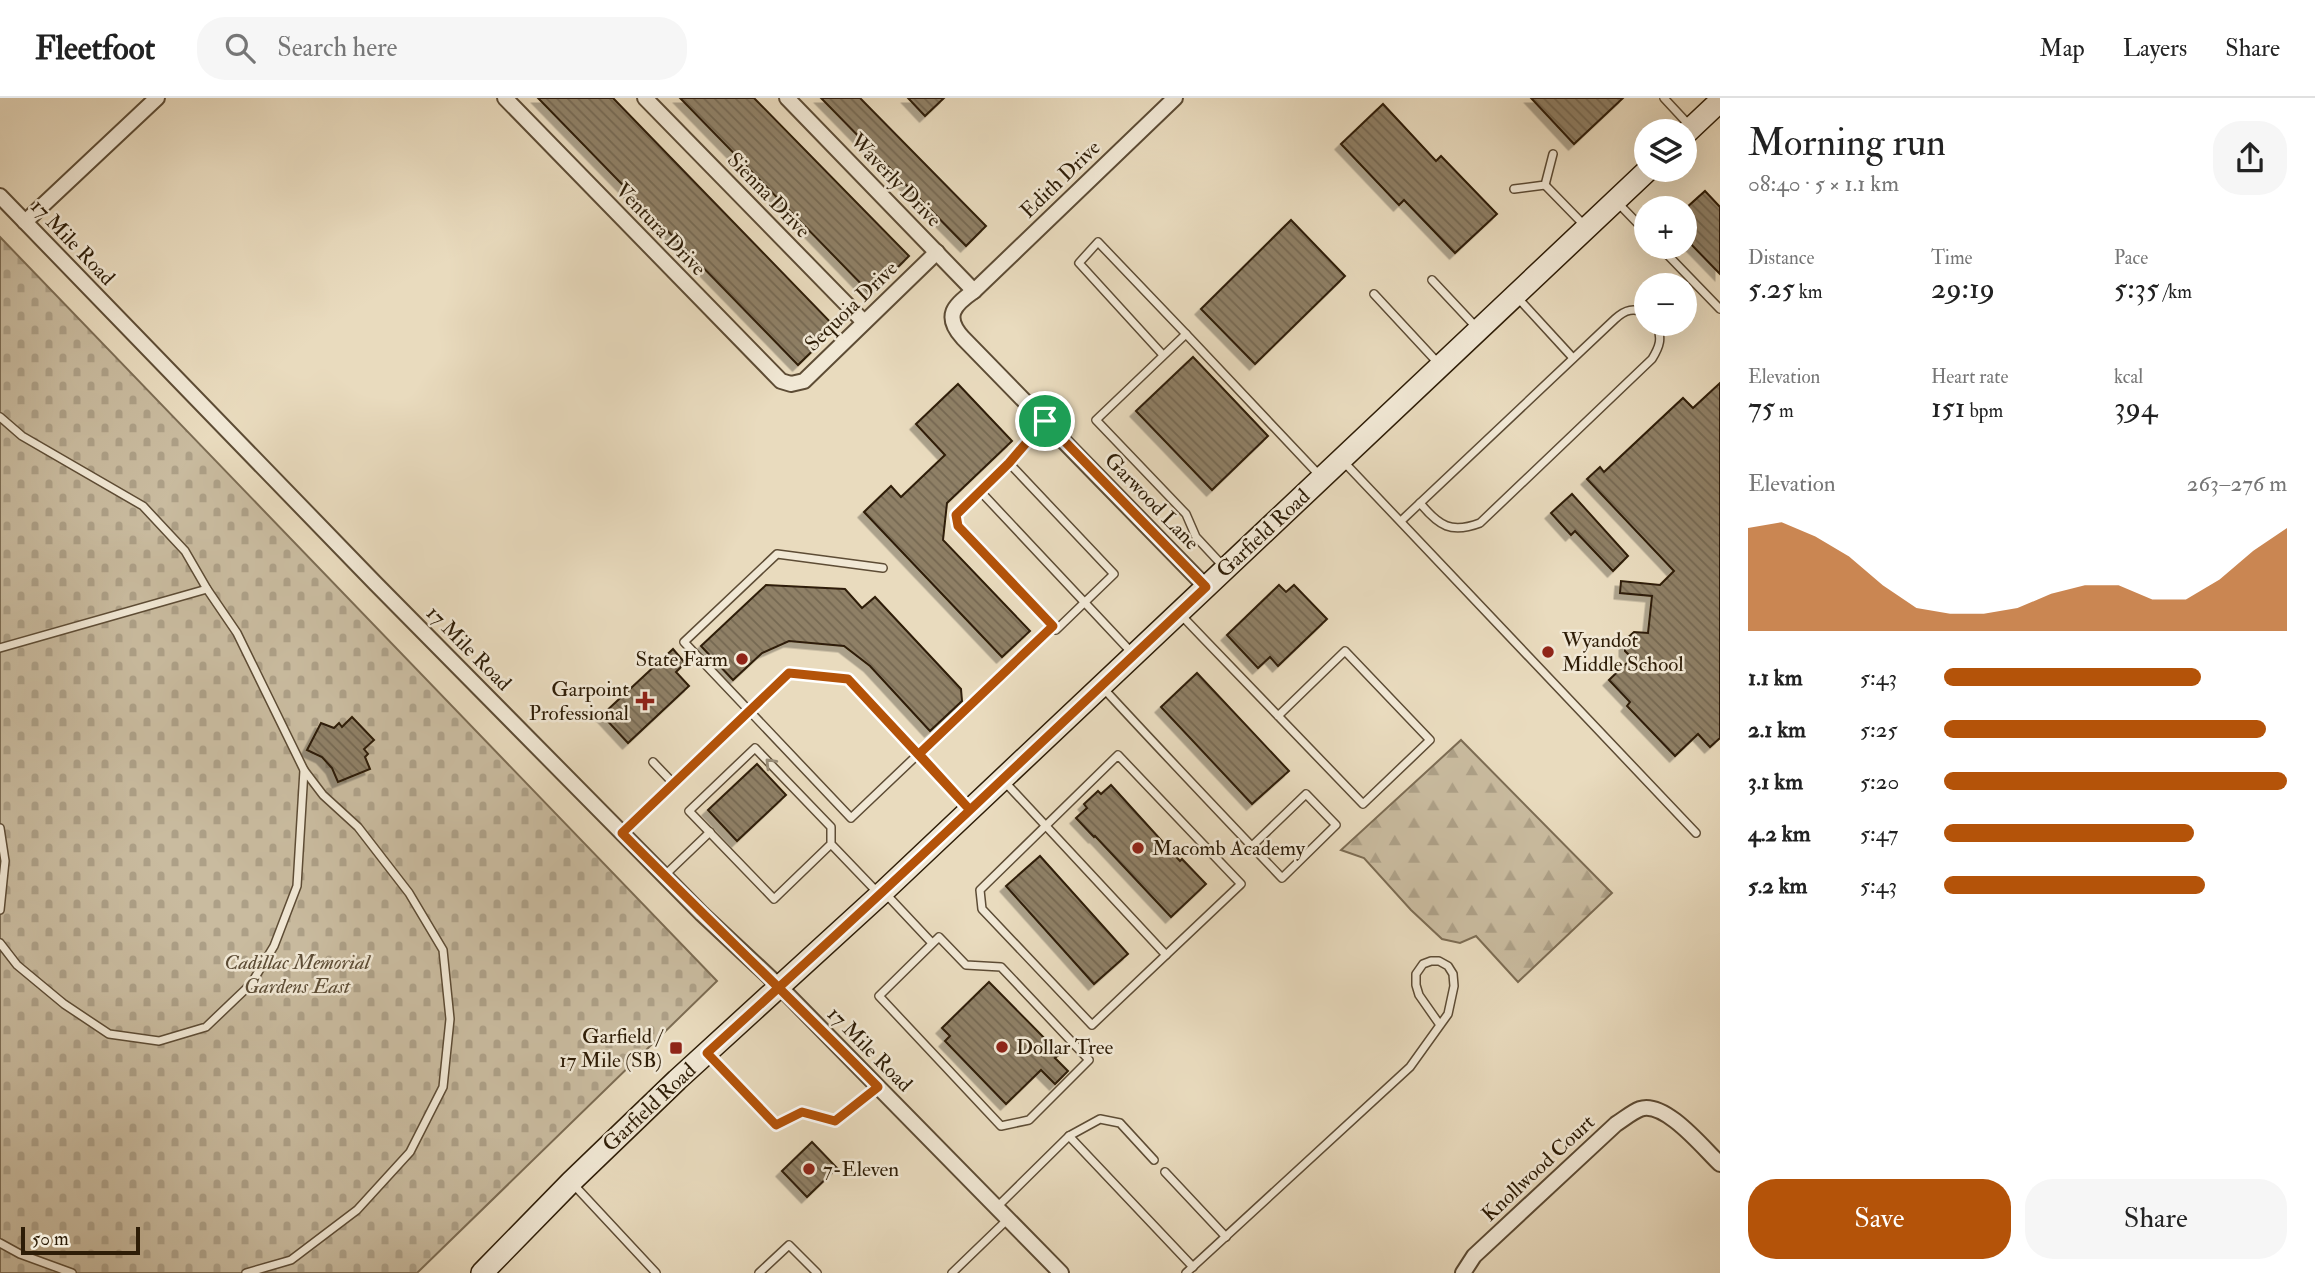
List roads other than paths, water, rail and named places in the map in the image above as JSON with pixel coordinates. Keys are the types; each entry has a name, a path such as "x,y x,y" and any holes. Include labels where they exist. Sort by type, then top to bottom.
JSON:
{"main road":[{"path":"1697,123 1720,101"},
{"name":"Garfield Road","path":"486,1272 571,1182 707,1053 882,893 1636,182"}],"street":[{"path":"25,222 157,98"},
{"name":"Ventura Drive","path":"505,98 773,375 791,384"},
{"name":"Sienna Drive","path":"645,98 864,322"},
{"name":"Waverly Drive","path":"786,98 974,291"},
{"name":"Edith Drive","path":"974,291 1175,98"},
{"name":"17 Mile Road","path":"0,196 375,583 664,876 780,987 1060,1272"},
{"name":"Sequoia Drive","path":"791,384 804,380 937,252"},
{"name":"Garwood Lane","path":"974,291 955,307 953,327 1206,587"},
{"name":"Knollwood Court","path":"1463,1273 1474,1256 1616,1124 1640,1109 1651,1108 1664,1112 1720,1164"}],"lane":[{"path":"1664,98 1680,119"},
{"path":"1545,185 1553,154"},
{"path":"1514,189 1545,185"},
{"path":"1545,185 1587,229"},
{"path":"1616,201 1634,220"},
{"path":"1163,355 1079,263 1098,242 1322,478"},
{"path":"1672,259 1720,309"},
{"path":"1432,279 1479,330"},
{"path":"1374,294 1441,366"},
{"path":"1517,296 1573,358"},
{"path":"1401,521 1625,310 1634,309"},
{"path":"1186,334 1096,420 1186,514 1196,537 1226,569"},
{"path":"1420,503 1441,525 1455,528 1480,523 1652,359 1660,347 1661,336"},
{"path":"0,417 22,436 143,506 185,551 206,589 237,633 304,770 323,795 358,827 409,893 443,950 450,1019 443,1087 410,1152 357,1210 290,1261 246,1273"},
{"path":"1009,463 1114,574 1056,630 958,526 956,515 1009,463 1045,421"},
{"path":"1341,459 1696,833"},
{"path":"980,491 1134,655"},
{"path":"883,568 777,554 684,642 851,818 1053,626"},
{"path":"0,648 206,589"},
{"path":"1179,612 1278,716 1363,804 1430,740 1345,650 1278,716"},
{"path":"622,833 789,673 848,679 970,810"},
{"path":"1101,685 1282,878 1336,825 1306,793 1252,846"},
{"path":"755,748 831,827 831,844 774,899 690,811 755,748"},
{"path":"1118,755 1241,884 1166,955 1092,1025 982,909 980,890 1118,755"},
{"path":"653,762 674,784"},
{"path":"0,943 17,965 64,1004 109,1034 159,1041 206,1027 251,984 274,946 297,886 304,770"},
{"path":"1002,780 1166,955"},
{"path":"0,828 5,862 0,910"},
{"path":"664,876 710,832"},
{"path":"831,844 932,943"},
{"path":"939,937 966,965 1001,967 1089,1060 1029,1120 1000,1126 878,996 932,943 939,937"},
{"path":"1069,1136 1189,1270 1410,1068 1448,1014 1454,986 1453,974 1448,966 1439,961 1431,961 1423,964 1416,974 1416,985 1419,995 1440,1025"},
{"path":"707,1053 776,1125 802,1112 835,1121 878,1087"},
{"path":"996,1207 1069,1136 1100,1119 1120,1123 1154,1160"},
{"path":"1165,1172 1226,1237"},
{"path":"571,1182 656,1273"},
{"path":"952,1273 1008,1219"},
{"path":"0,1243 20,1254 72,1273"},
{"path":"759,1273 789,1245 817,1273"}],"place":[{"name":"Wyandot Middle School","path":"1548,652"},
{"name":"State Farm","path":"742,659"},
{"name":"Garpoint Professional","path":"645,701"},
{"name":"Macomb Academy","path":"1138,848"},
{"name":"Dollar Tree","path":"1002,1047"},
{"name":"Garfield / 17 Mile (SB)","path":"676,1048"},
{"name":"7-Eleven","path":"809,1169"}],"park label":[{"name":"Cadillac Memorial Gardens East","path":"297,974"}]}
